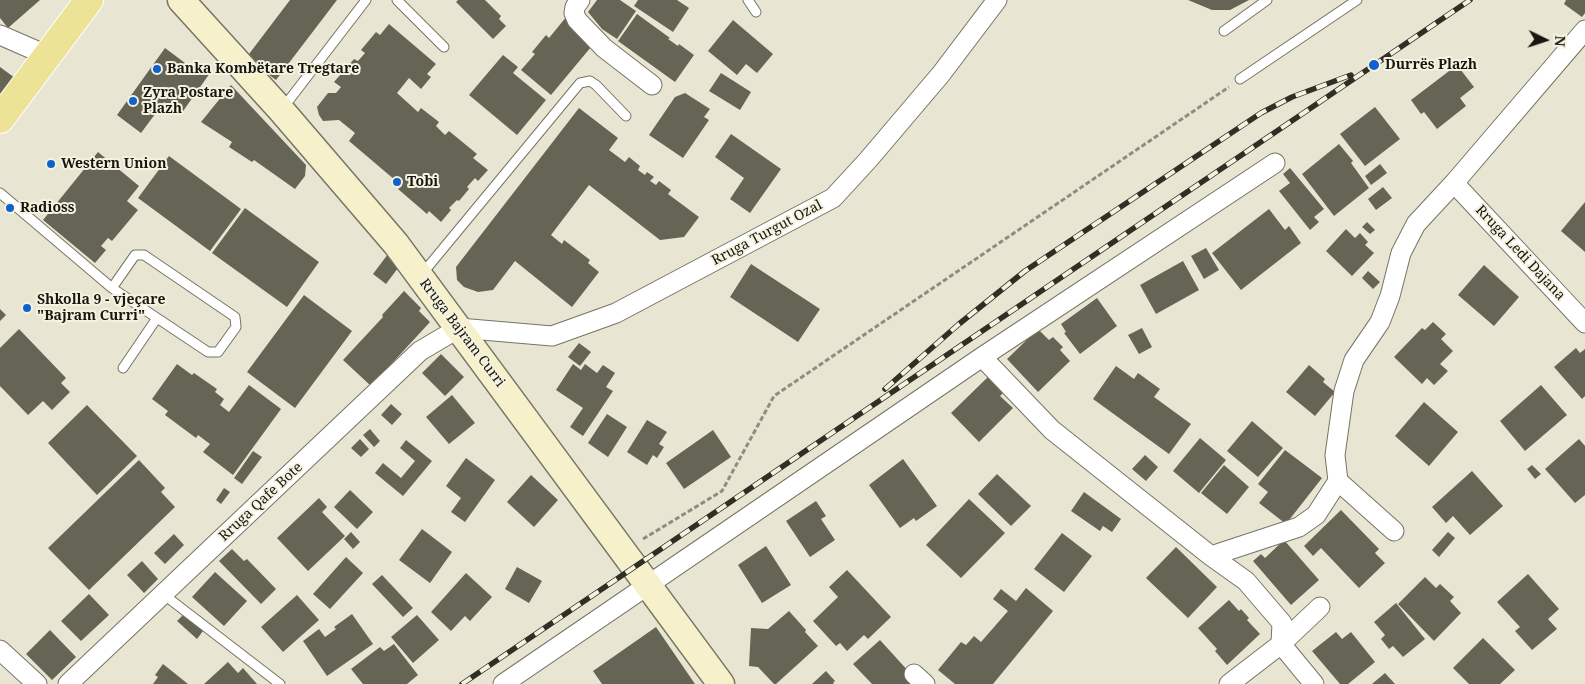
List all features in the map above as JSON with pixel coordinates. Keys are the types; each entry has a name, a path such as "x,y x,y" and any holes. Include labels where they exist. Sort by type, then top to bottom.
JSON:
{"main road":[{"path":"0,119 89,0"},
{"name":"Rruga Bajram Curri","path":"181,0 281,110 396,244 721,684"}],"street":[{"path":"580,0 575,7 574,14 577,20 604,48 652,85"},
{"name":"Rruga Turgut Ozal","path":"459,328 552,336 616,313 833,198 935,81 997,0"},
{"path":"1211,556 1299,527 1316,515 1338,481 1335,454 1344,391 1354,360 1380,322 1390,296 1401,253 1416,224 1454,183 1585,30"},
{"path":"1,35 46,55"},
{"path":"503,684 982,357 1275,163"},
{"name":"Rruga Ledi Dajana","path":"1454,183 1585,323"},
{"name":"Rruga Qafe Bote","path":"68,684 420,351 459,328"},
{"path":"982,357 1052,430 1211,556 1246,581 1282,624 1281,644 1314,684"},
{"path":"1338,481 1394,531"},
{"path":"1229,684 1281,644 1320,607"},
{"path":"0,650 37,684"}],"lane":[{"path":"281,110 366,0"},
{"path":"397,0 444,46"},
{"path":"748,0 756,12"},
{"path":"1224,31 1267,0"},
{"path":"1240,80 1358,0"},
{"path":"420,276 580,83 590,80 626,116"},
{"path":"0,193 112,288 208,352 218,352 236,327 235,317 144,255 135,255 112,288"},
{"path":"123,368 158,318"},
{"path":"163,594 280,684"}],"path":[{"path":"623,551 722,491 774,396 1240,80"}],"building":[{"path":"0,0 40,0 8,28 0,18"},
{"path":"290,0 337,0 276,80 246,58"},
{"path":"458,0 485,0 501,16 499,19 506,26 493,39 456,2"},
{"path":"597,0 620,0 636,11 617,39 602,29 588,12"},
{"path":"638,0 677,0 689,8 673,32 634,6"},
{"path":"1188,0 1249,0 1230,10 1212,10"},
{"path":"1566,0 1585,0 1585,13 1582,17 1564,4"},
{"path":"637,14 670,38 668,39 678,46 679,44 694,55 675,82 618,41"},
{"path":"567,16 596,41 551,95 521,70 535,54 532,52 546,35 549,38"},
{"path":"733,20 773,54 757,73 746,64 737,75 708,51"},
{"path":"389,24 436,64 427,74 431,77 421,89 409,78 397,93 418,112 421,108 439,122 436,126 445,135 449,131 477,154 473,158 488,170 478,181 475,178 459,201 457,200 449,208 451,210 441,222 429,211 427,214 398,189 402,186 349,141 355,133 339,120 323,121 319,115 317,107 328,93 336,93 341,87 334,82 354,59 358,61 365,53 361,50 376,32 380,35"},
{"path":"165,48 193,69 197,63 210,73 181,114 164,102 141,133 117,115"},
{"path":"503,55 518,67 513,73 546,100 517,135 469,95"},
{"path":"1457,65 1474,87 1460,98 1466,106 1437,129 1424,112 1421,114 1411,100"},
{"path":"0,67 15,78 0,99"},
{"path":"721,73 751,92 740,110 709,91"},
{"path":"231,85 306,165 305,176 295,189 254,160 252,162 229,147 232,142 201,122"},
{"path":"685,93 710,109 704,117 709,120 683,158 649,135 675,97"},
{"path":"1375,107 1400,139 1365,166 1340,134"},
{"path":"579,108 618,138 609,150 625,162 629,157 640,166 638,170 645,175 647,172 654,177 650,181 656,185 659,181 671,190 668,194 699,217 684,237 660,240 589,185 551,235 562,244 564,240 590,260 588,263 599,272 572,307 515,261 493,290 478,292 464,287 457,280 456,267"},
{"path":"731,134 781,169 750,213 730,199 744,178 715,157"},
{"path":"1339,144 1353,161 1351,163 1369,188 1334,216 1302,174"},
{"path":"98,152 139,186 127,201 138,210 112,241 108,238 101,246 106,250 95,263 43,220"},
{"path":"169,156 241,209 210,251 138,198"},
{"path":"1380,164 1387,173 1371,185 1365,176"},
{"path":"1290,168 1324,209 1314,217 1319,222 1310,230 1279,191 1290,183 1283,174"},
{"path":"1383,187 1392,198 1376,210 1368,199"},
{"path":"1585,202 1585,252 1561,231"},
{"path":"245,208 319,262 287,307 212,253"},
{"path":"1269,209 1285,230 1289,226 1301,243 1241,290 1212,253"},
{"path":"1367,222 1375,230 1370,234 1362,227"},
{"path":"1346,229 1355,238 1360,233 1368,242 1365,245 1374,253 1352,276 1326,251"},
{"path":"1206,248 1219,270 1204,279 1191,256"},
{"path":"388,254 401,264 386,284 373,274"},
{"path":"1183,261 1199,290 1156,314 1140,285"},
{"path":"751,264 820,309 798,342 730,297"},
{"path":"1484,265 1519,297 1494,326 1458,295"},
{"path":"1368,271 1380,282 1373,289 1362,278"},
{"path":"404,291 421,308 419,311 430,322 371,386 343,360"},
{"path":"304,295 352,331 295,408 247,372"},
{"path":"1097,298 1117,326 1080,354 1064,333 1066,332 1061,324"},
{"path":"0,309 6,315 0,321"},
{"path":"1433,322 1446,334 1441,339 1453,351 1440,364 1448,371 1434,385 1427,378 1422,384 1394,357 1422,328 1425,330"},
{"path":"1142,328 1152,347 1139,354 1128,335"},
{"path":"19,329 66,378 61,383 70,392 52,410 43,401 28,415 0,386 0,348"},
{"path":"1038,329 1049,340 1053,337 1063,347 1060,350 1070,361 1038,392 1007,359"},
{"path":"579,343 591,352 580,366 568,357"},
{"path":"1576,348 1580,353 1585,349 1585,396 1582,399 1554,367"},
{"path":"441,354 464,377 445,396 422,373"},
{"path":"177,364 217,389 215,392 224,399 220,405 229,412 249,385 281,409 233,475 203,452 210,444 198,435 196,438 165,415 168,411 152,399"},
{"path":"573,364 581,370 585,364 597,373 603,365 615,373 606,387 613,391 583,436 570,427 583,408 556,390"},
{"path":"1309,365 1325,379 1323,382 1335,392 1315,416 1286,392"},
{"path":"1116,366 1134,379 1138,373 1160,389 1154,397 1191,424 1169,454 1093,399"},
{"path":"989,376 1004,392 1000,396 1013,408 979,442 951,413"},
{"path":"1541,385 1567,415 1525,451 1500,421"},
{"path":"452,395 475,423 449,444 426,417"},
{"path":"1424,402 1458,432 1429,466 1395,436"},
{"path":"391,404 402,414 392,425 381,415"},
{"path":"87,405 137,456 97,495 48,443"},
{"path":"607,414 627,427 608,457 588,443"},
{"path":"647,420 667,432 659,444 664,447 657,458 653,455 647,465 627,452"},
{"path":"1252,421 1283,448 1258,477 1227,451"},
{"path":"370,429 380,441 374,447 363,435"},
{"path":"713,430 731,457 684,489 666,463"},
{"path":"1200,438 1226,460 1199,493 1173,471"},
{"path":"360,439 369,449 361,457 351,448"},
{"path":"1579,439 1585,446 1585,495 1575,503 1545,469"},
{"path":"406,440 432,461 403,496 375,473 383,463 401,478 415,461 400,448"},
{"path":"1285,450 1322,478 1286,524 1259,503 1268,492 1258,484"},
{"path":"253,451 262,457 242,484 234,478"},
{"path":"1145,455 1158,467 1146,481 1132,469"},
{"path":"466,458 495,480 465,522 451,512 461,498 446,486"},
{"path":"903,459 937,506 916,521 914,518 900,528 869,485"},
{"path":"139,460 165,488 161,492 175,507 89,590 48,548"},
{"path":"1224,465 1249,487 1227,514 1201,493"},
{"path":"1532,465 1541,474 1535,479 1527,469"},
{"path":"1472,471 1503,506 1470,535 1453,516 1446,523 1432,507"},
{"path":"997,474 1031,506 1011,526 978,494"},
{"path":"531,475 558,500 534,527 507,502"},
{"path":"224,488 230,492 221,504 216,500"},
{"path":"350,490 373,512 357,529 334,507"},
{"path":"1084,492 1121,519 1112,532 1103,526 1100,531 1071,511"},
{"path":"319,498 327,507 322,512 345,536 308,571 277,538"},
{"path":"969,499 1005,533 961,578 926,545"},
{"path":"816,501 826,516 821,519 835,540 810,557 786,521"},
{"path":"1341,510 1379,549 1375,553 1385,563 1359,588 1321,548 1313,556 1304,546"},
{"path":"422,529 452,552 430,583 399,560"},
{"path":"351,532 360,542 353,549 344,539"},
{"path":"1448,532 1455,538 1439,557 1432,550"},
{"path":"1062,533 1092,556 1064,592 1034,569"},
{"path":"174,534 184,545 165,564 154,553"},
{"path":"1284,540 1319,580 1291,605 1253,561 1261,554 1265,558"},
{"path":"766,546 791,585 762,603 738,565"},
{"path":"1176,547 1217,587 1188,618 1146,578"},
{"path":"232,549 244,561 247,559 276,589 261,604 219,561"},
{"path":"346,557 363,573 330,609 313,594"},
{"path":"142,561 158,579 144,593 127,575"},
{"path":"517,567 542,581 529,603 505,589"},
{"path":"847,570 891,617 868,639 864,635 847,651 840,643 836,646 813,621 838,597 829,587"},
{"path":"215,572 247,601 224,626 192,597"},
{"path":"466,573 492,597 470,621 465,616 451,631 431,612"},
{"path":"1528,574 1559,609 1548,619 1557,629 1532,650 1515,631 1520,627 1497,602"},
{"path":"382,575 413,608 403,617 372,584"},
{"path":"1425,577 1436,588 1440,584 1454,597 1450,601 1461,613 1434,641 1398,604"},
{"path":"1026,588 1053,611 993,684 955,684 938,670 961,642 966,645 974,636 981,642 1008,611 993,599 1001,589 1016,601"},
{"path":"89,594 109,615 81,641 61,621"},
{"path":"297,595 319,620 283,652 261,627"},
{"path":"1229,600 1239,611 1241,609 1249,618 1247,620 1260,634 1227,665 1215,651 1217,649 1198,628"},
{"path":"1396,603 1425,639 1403,657 1393,646 1389,649 1381,639 1385,635 1374,622"},
{"path":"789,611 818,646 774,684 758,667 749,666 751,628 768,629"},
{"path":"184,614 203,631 197,639 177,621"},
{"path":"352,614 373,644 327,676 303,641 319,629 325,637 336,629 334,627"},
{"path":"417,615 439,640 413,663 391,637"},
{"path":"656,627 695,684 602,684 593,671"},
{"path":"50,630 76,657 52,680 26,654"},
{"path":"1336,632 1342,639 1351,632 1375,662 1348,684 1340,684 1312,651"},
{"path":"1483,638 1515,670 1500,684 1469,684 1453,668"},
{"path":"880,640 920,684 872,684 853,664"},
{"path":"394,644 418,675 407,684 363,684 351,669 380,647 384,651"},
{"path":"228,662 238,673 243,668 257,684 204,684"},
{"path":"163,664 188,684 153,684 158,677 155,675"},
{"path":"826,671 835,681 834,684 812,684"},
{"path":"1385,673 1395,684 1372,684"}],"railway":[{"path":"462,684 1470,0"},
{"path":"885,389 959,324 1025,271 1261,113 1292,97 1351,75"}],"place":[{"name":"Durrës Plazh","path":"1374,65"},
{"name":"Banka Kombëtare Tregtare","path":"157,69"},
{"name":"Zyra Postare Plazh","path":"133,101"},
{"name":"Western Union","path":"51,164"},
{"name":"Tobi","path":"397,182"},
{"name":"Radioss","path":"10,208"},
{"name":"Shkolla 9 - vjeçare \"Bajram Curri\"","path":"27,308"}]}
